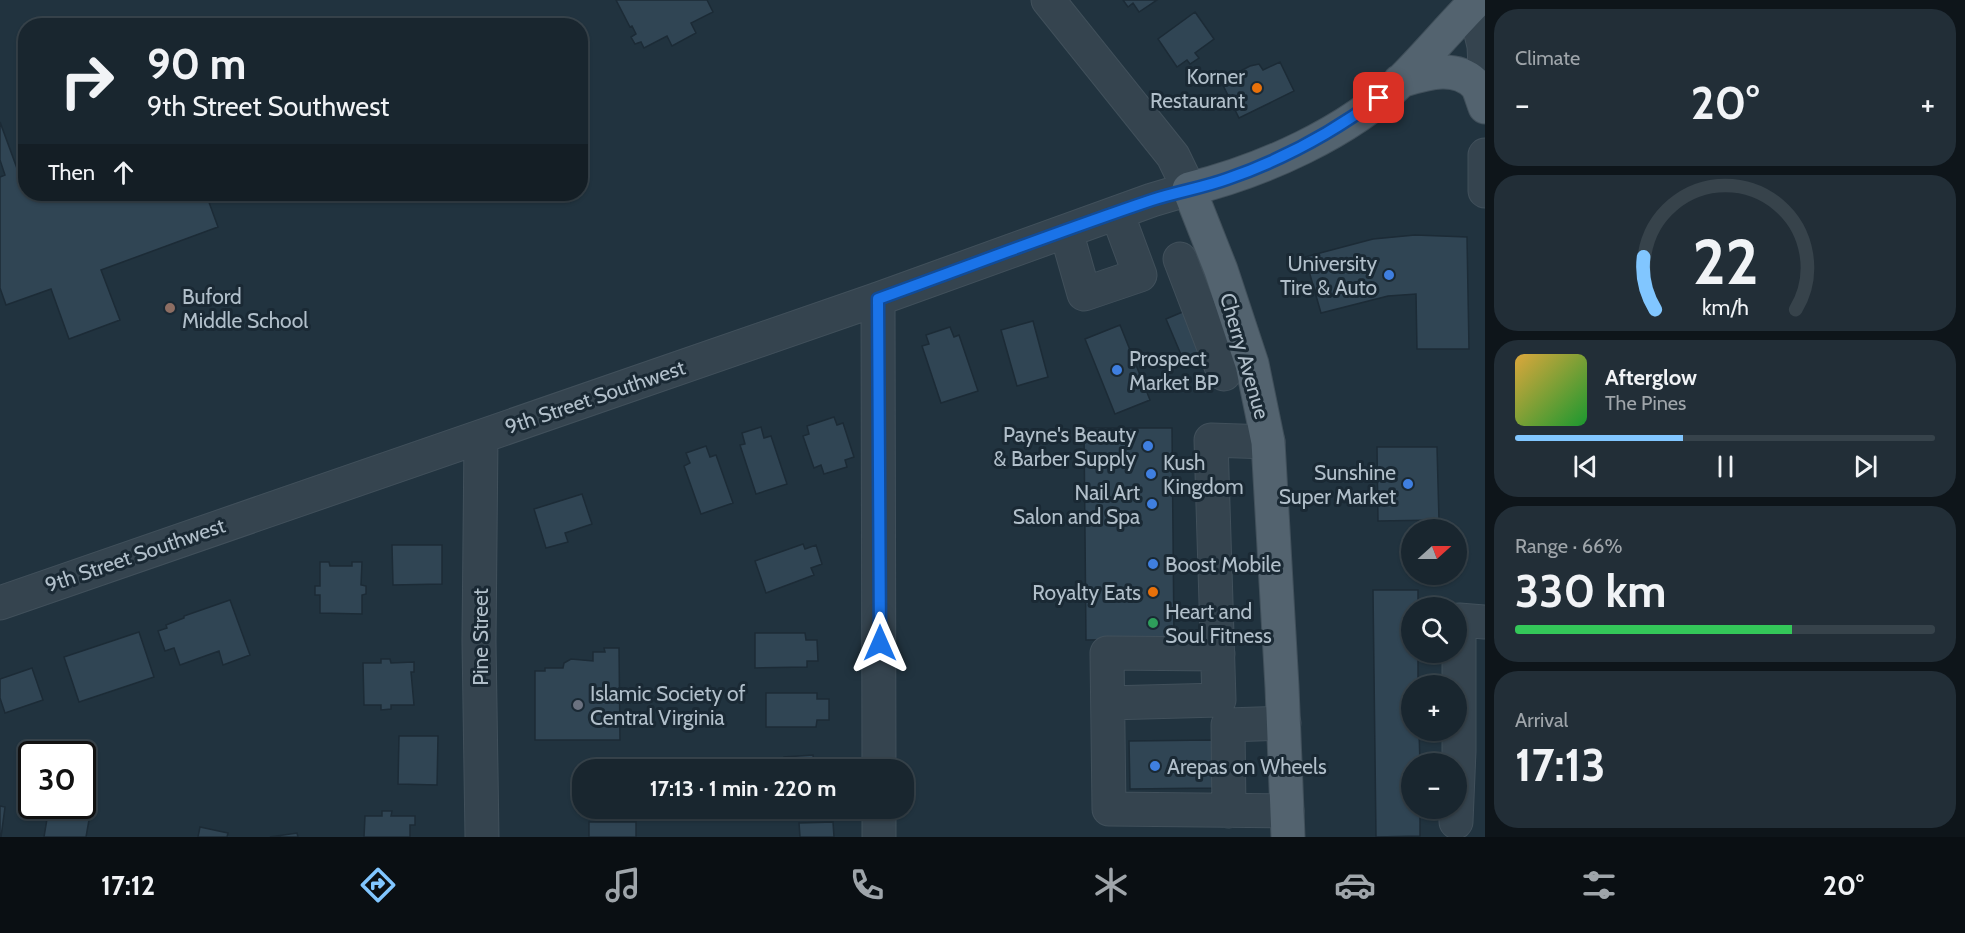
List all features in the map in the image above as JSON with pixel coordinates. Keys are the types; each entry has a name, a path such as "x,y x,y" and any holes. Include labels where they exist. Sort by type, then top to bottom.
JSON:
{"main road":[{"path":"1189,189 1225,180 1296,152 1347,122 1400,81 1475,1"},
{"path":"1400,81 1430,72 1457,73 1477,86 1485,106"},
{"name":"Cherry Avenue","path":"1189,189 1221,270 1252,364 1269,442 1287,824"}],"street":[{"name":"Cherry Avenue","path":"1048,0 1173,156 1189,189"},
{"path":"1475,1 1484,46 1485,67"},
{"path":"1485,155 1485,191"},
{"name":"9th Street Southwest","path":"0,603 1189,189"},
{"path":"1066,231 1084,294 1140,275 1117,213"},
{"path":"1180,259 1224,374"},
{"path":"878,299 879,759"},
{"name":"Pine Street","path":"481,437 479,641 482,837"},
{"path":"1228,811 1218,654 1211,440 1269,442"},
{"path":"1456,822 1472,752 1459,620 1485,622"},
{"path":"1218,654 1107,653 1109,809 1228,811 1287,824"},
{"path":"1108,703 1223,712 1284,723"},
{"path":"879,819 879,837"}],"building":[{"path":"616,0 707,0 713,12 691,23 696,33 672,46 667,36 644,48 641,42 635,44 631,37 636,34"},
{"path":"1123,0 1157,0 1139,12 1133,3 1128,7"},
{"path":"1195,12 1214,39 1195,53 1199,58 1190,64 1187,60 1177,67 1158,39"},
{"path":"1280,62 1294,91 1239,118 1221,81 1250,66 1259,64 1263,70"},
{"path":"0,122 18,171 18,201 209,201 218,227 101,270 120,320 69,339 51,289 6,305 0,288 0,177 5,175 0,160"},
{"name":"University Tire & Auto","path":"1415,235 1467,237 1469,349 1417,349 1416,294 1388,296 1321,313 1305,257 1373,239"},
{"path":"1192,308 1210,354 1185,364 1166,319"},
{"path":"1033,321 1048,377 1017,386 1001,330"},
{"name":"Prospect Market BP","path":"1120,325 1150,400 1115,414 1085,339"},
{"path":"950,327 954,337 959,335 978,391 941,403 922,346 929,344 926,335"},
{"path":"834,417 837,425 843,423 854,457 845,460 847,467 824,474 821,465 814,468 803,436 809,434 807,426"},
{"path":"761,427 764,438 771,436 787,484 756,494 740,445 745,444 742,433"},
{"path":"1084,428 1172,428 1174,639 1086,640"},
{"path":"706,446 710,457 716,455 733,503 701,514 684,466 690,463 686,453"},
{"name":"Sunshine Super Market","path":"1377,447 1437,447 1439,519 1378,521"},
{"path":"582,494 592,524 565,533 568,542 546,548 534,509"},
{"path":"803,544 805,549 816,545 822,564 811,568 814,575 766,593 755,561"},
{"path":"392,545 442,545 442,584 393,585"},
{"path":"320,562 329,562 330,566 352,566 352,562 362,562 361,585 366,586 366,594 362,595 362,614 320,613 320,595 315,595 315,586 320,586"},
{"path":"1373,590 1418,590 1418,597 1401,597 1401,663 1418,663 1418,675 1401,675 1401,741 1419,741 1420,753 1401,753 1401,819 1420,819 1420,836 1376,837"},
{"path":"230,600 250,655 223,665 219,651 180,665 174,648 165,651 158,631 167,628 166,625 184,616"},
{"path":"139,632 154,677 79,702 64,657"},
{"path":"755,633 805,633 806,640 817,640 818,661 807,661 807,667 755,668"},
{"name":"Islamic Society of Central Virginia","path":"604,648 619,648 620,740 535,740 535,671 545,671 545,668 563,668 564,663 571,659 593,661 593,652 605,652"},
{"path":"381,659 390,659 391,663 414,662 414,672 411,672 414,705 391,705 391,709 381,710 381,705 364,705 363,663 381,663"},
{"path":"32,668 43,700 5,713 0,698 0,679"},
{"path":"766,693 817,693 817,699 829,699 829,720 817,720 816,727 766,727"},
{"path":"399,736 438,736 437,785 398,784"},
{"path":"1212,740 1213,788 1130,789 1129,741"},
{"path":"813,755 813,759 784,759 784,757"},
{"path":"0,806 5,807 1,837 0,837"},
{"path":"382,811 392,811 391,816 415,816 415,825 410,825 410,837 364,837 365,816 382,816"},
{"path":"47,819 89,820 86,837 44,837"},
{"path":"589,822 636,822 636,837 589,837"},
{"path":"833,822 834,837 800,837 799,823"},
{"path":"200,827 228,833 227,837 198,837"},
{"path":"297,833 298,837 270,837"}],"place":[{"name":"Korner Restaurant","path":"1257,88"},
{"name":"University Tire & Auto","path":"1389,275"},
{"name":"Buford Middle School","path":"170,308"},
{"name":"Prospect Market BP","path":"1117,370"},
{"name":"Payne's Beauty & Barber Supply","path":"1148,446"},
{"name":"Kush Kingdom","path":"1151,474"},
{"name":"Sunshine Super Market","path":"1408,484"},
{"name":"Nail Art Salon and Spa","path":"1152,504"},
{"name":"Boost Mobile","path":"1153,564"},
{"name":"Royalty Eats","path":"1153,592"},
{"name":"Heart and Soul Fitness","path":"1153,623"},
{"name":"Islamic Society of Central Virginia","path":"578,705"},
{"name":"Arepas on Wheels","path":"1155,766"}],"route":[{"path":"880,643 878,299 1152,200 1225,180 1296,152 1347,122 1379,98"}]}
